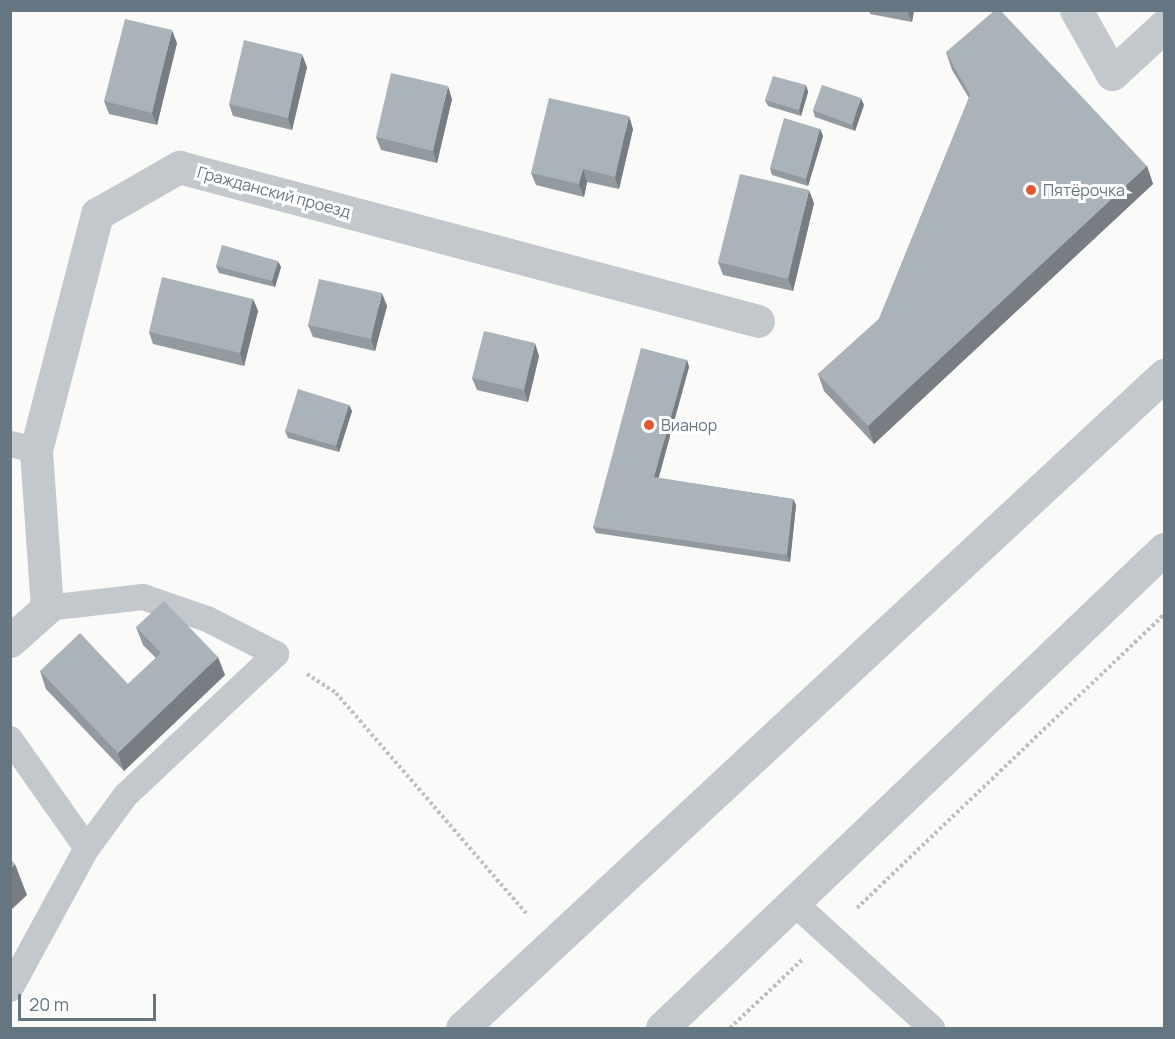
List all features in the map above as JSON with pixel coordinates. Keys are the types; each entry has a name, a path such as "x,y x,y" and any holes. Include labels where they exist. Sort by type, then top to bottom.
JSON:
{"street":[{"path":"1076,10 1112,74 1164,26"},
{"name":"Гражданский проезд","path":"47,608 23,447 97,214 179,167 758,321"},
{"path":"462,1029 1164,375"},
{"path":"662,1029 1164,549"},
{"path":"10,641 47,608"}],"lane":[{"path":"10,989 87,848 126,795 276,654 207,619 143,597 47,608"},
{"path":"10,739 87,848"},
{"path":"793,902 932,1029"}],"path":[{"path":"852,913 1164,615"},
{"path":"276,654 336,693 552,944"},
{"path":"730,1029 809,954"}],"building":[{"path":"995,10 1000,10 1147,166 868,426 818,374 879,319 970,95 946,52"},
{"path":"125,19 172,30 152,113 104,101"},
{"path":"244,40 302,54 288,118 229,104"},
{"path":"391,73 448,86 433,151 376,137"},
{"path":"773,76 806,85 799,110 765,100"},
{"path":"822,85 861,98 852,125 813,110"},
{"path":"549,98 629,116 615,177 583,169 579,184 531,173"},
{"path":"784,118 820,129 806,179 770,168"},
{"path":"740,174 809,190 788,279 718,262"},
{"path":"222,245 278,261 272,281 216,266"},
{"path":"162,277 253,299 240,353 149,332"},
{"path":"319,279 382,293 371,339 308,325"},
{"path":"484,331 535,343 524,390 472,378"},
{"name":"Вианор","path":"641,348 687,360 654,477 793,499 787,555 593,527"},
{"path":"298,389 349,405 336,446 285,431"},
{"path":"164,601 218,657 118,753 40,671 80,633 128,684 161,653 136,627"},
{"path":"10,859 15,864 10,869"}],"place":[{"name":"Пятёрочка","path":"1031,190"},
{"name":"Вианор","path":"649,425"}]}
